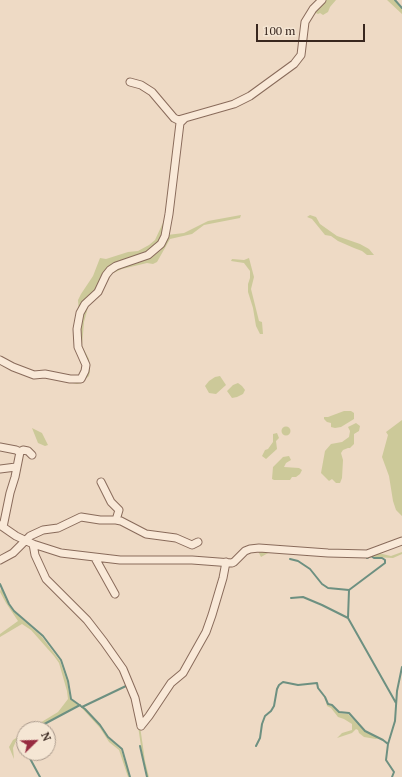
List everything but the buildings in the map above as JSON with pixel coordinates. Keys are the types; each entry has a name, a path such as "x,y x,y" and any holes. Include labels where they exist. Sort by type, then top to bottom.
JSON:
{"street":[{"path":"130,82 141,85 152,92 174,118 178,120 234,104 250,96 294,64 301,55 305,22 313,9 322,0"},
{"path":"0,360 34,375 44,374 70,379 81,379 86,365 78,347 77,328 80,313 85,304 98,292 110,270 116,266 148,256 161,244 165,236 169,214 178,130 180,123 185,118"},
{"path":"0,447 20,452 23,450 28,451 32,455"},
{"path":"20,452 2,526 24,540 61,553 95,558 141,561 234,562 245,551 250,549 268,548 328,553 367,554 402,541"},
{"path":"0,469 16,467"},
{"path":"101,482 111,502 119,510 116,520"},
{"path":"0,560 13,553 24,540 36,533 58,528 81,517 121,521 146,534 176,538 192,545 198,542"},
{"path":"33,544 35,555 46,579 87,620 123,669 135,698 141,726 172,683 183,673 206,632 223,578 226,562"},
{"path":"95,558 115,594"}],"shaded area":[{"path":"325,0 336,0 328,12 323,15 316,13 312,16"},
{"path":"387,0 394,0 402,9 402,14"},
{"path":"167,214 162,238 151,252 120,262 79,313 78,300 93,276 100,258 106,259 128,252 138,251 149,245 155,240"},
{"path":"241,215 240,218 204,225 192,234 170,239 157,262 153,264 147,263 122,269 109,275 122,267 153,256 161,250 167,235 184,233 208,221"},
{"path":"310,215 316,217 320,224 337,236 360,244 369,249 374,255 367,255 362,251 338,241 331,236 325,235 312,219 307,217"},
{"path":"249,258 254,277 251,289 259,321 262,322 263,334 260,334 256,326 253,308 248,292 250,271 244,263 231,261 232,259 244,260"},
{"path":"88,307 84,322 82,346 89,359 89,376 81,383 77,384 58,380 50,376 70,381 86,374 78,330 83,313"},
{"path":"220,376 226,385 216,394 209,393 205,386 215,377"},
{"path":"238,383 245,390 243,394 232,398 227,391 233,385"},
{"path":"344,411 351,411 354,413 354,419 341,427 331,427 331,423 324,419 324,417"},
{"path":"402,420 402,516 396,510 389,476 382,457 388,435 386,432"},
{"path":"356,423 360,426 359,431 354,434 354,444 350,448 343,450 341,453 343,460 342,478 340,483 336,483 332,479 329,481 321,473 325,451 331,444 342,442 349,437 350,431 348,427"},
{"path":"286,426 291,431 286,436 281,431"},
{"path":"32,428 42,433 48,445 45,446 38,443"},
{"path":"277,433 279,438 276,441 277,449 266,459 262,456 265,450 268,449 273,442 273,434"},
{"path":"289,456 291,460 286,463 284,467 299,468 302,470 300,474 296,477 292,477 290,480 272,479 273,467 283,457"},
{"path":"257,549 374,552 391,556 402,552 402,554 393,558 374,557 371,555 365,558 270,552 261,557"},
{"path":"1,588 13,611 42,637 60,661 67,681 70,699 78,705 49,721 43,721 58,712 68,699 59,663 31,630 22,624 0,637 0,634 18,621 0,592"},
{"path":"325,698 328,705 332,706 339,713 348,714 365,732 379,738 364,737 356,729 352,733 337,738 342,733 352,730 352,724 338,717 331,708 327,706"},
{"path":"80,706 85,709 108,738 121,750 130,777 128,777 119,750 109,742 100,728"},
{"path":"138,726 140,726 149,777 147,777 144,766"},
{"path":"16,738 13,748 14,759 9,747"}],"waterway":[{"path":"395,0 402,8"},
{"path":"367,558 371,556 374,558 382,558 385,560 385,563 349,590 348,618 396,703"},
{"path":"290,559 298,561 310,569 322,584 328,588 349,590"},
{"path":"0,584 9,604 14,611 43,636 61,660 68,681 71,699 85,709 100,725 108,737 122,749 130,777"},
{"path":"291,598 303,597 348,618"},
{"path":"392,777 394,772 386,760 388,744 395,721 397,691 402,667"},
{"path":"256,746 260,738 265,716 274,706 277,689 283,682 298,685 317,683 318,688 328,704 332,705 339,712 349,713 365,731 388,744"},
{"path":"82,707 126,686 128,687"},
{"path":"50,721 80,705"},
{"path":"140,746 147,777"},
{"path":"31,761 40,777"}]}
